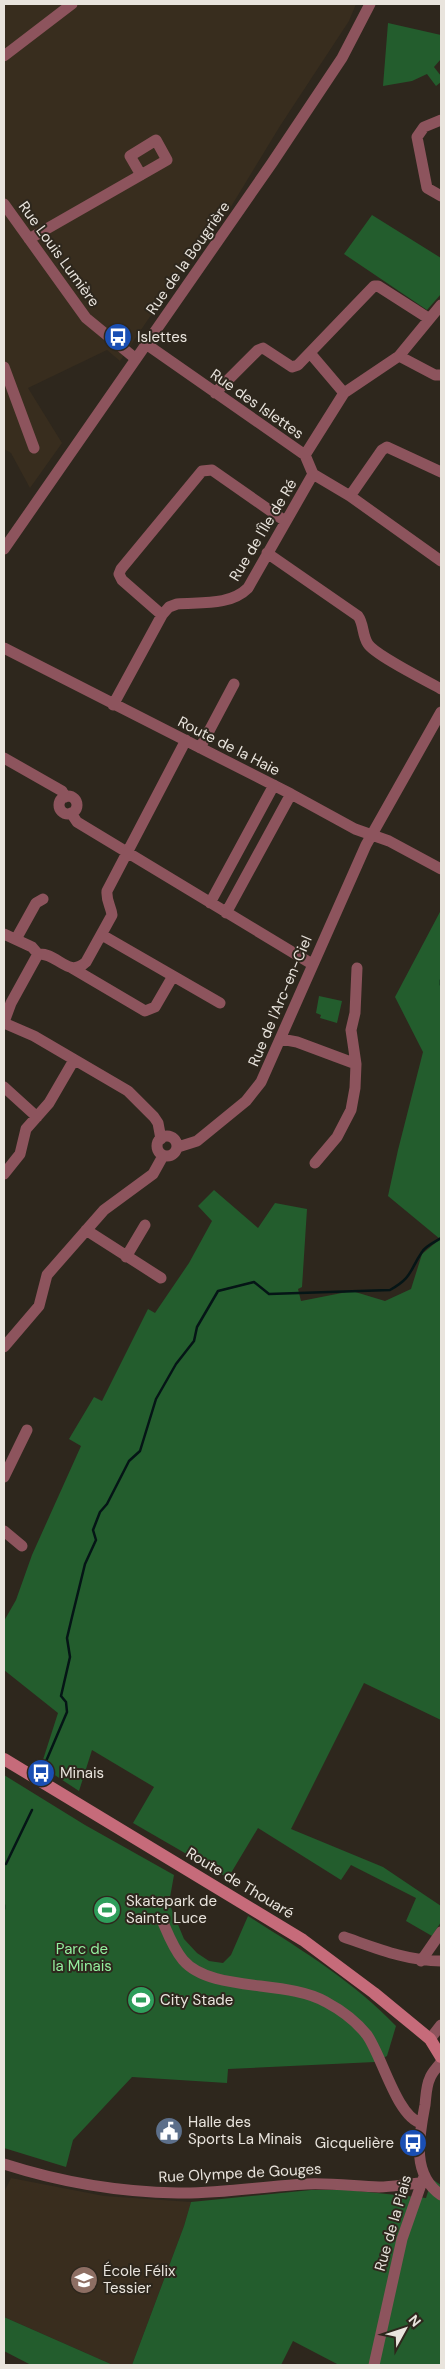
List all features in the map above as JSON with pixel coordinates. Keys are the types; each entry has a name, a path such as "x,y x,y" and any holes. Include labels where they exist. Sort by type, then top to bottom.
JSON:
{"street":[{"path":"4,56 72,4"},
{"name":"Rue de la Bougrière","path":"4,549 342,58 370,4"},
{"path":"441,120 424,128 417,137 427,188 441,196"},
{"path":"29,239 141,175"},
{"name":"Rue Louis Lumière","path":"4,204 86,318 136,359"},
{"path":"215,394 258,350 266,349 292,367 298,365 374,286 378,286 428,318"},
{"path":"305,455 344,393 399,356 428,318 441,305"},
{"name":"Rue des Islettes","path":"146,344 215,394 305,455 313,474"},
{"path":"310,353 344,393"},
{"path":"399,356 435,375 441,375"},
{"path":"4,367 34,448"},
{"path":"350,496 382,450 388,447 441,472"},
{"path":"113,705 162,615 122,580 121,569 202,471 212,470 286,521"},
{"path":"313,474 350,496 440,558"},
{"name":"Rue de l'Île de Ré","path":"162,615 169,607 177,604 231,600 248,588 313,474"},
{"path":"268,553 358,616 362,622 364,636 374,650 441,689"},
{"name":"Route de la Haie","path":"5,651 186,740 356,830 372,834 441,869"},
{"path":"200,748 234,684"},
{"name":"Rue de l'Arc-en-Ciel","path":"178,1146 197,1141 246,1101 261,1082 312,964 372,834 441,712"},
{"path":"72,968 80,968 86,962 112,915 111,908 106,900 107,891 128,854 129,845 186,740"},
{"path":"4,758 62,791 65,797 73,797 76,802 76,810 71,813 77,822 312,964"},
{"path":"210,903 274,785"},
{"path":"226,913 291,794"},
{"path":"16,939 36,903 43,899"},
{"path":"4,934 32,947 38,954 48,955 72,968 145,1011 155,1006 173,976"},
{"path":"102,935 220,1003"},
{"path":"38,954 11,1003 4,1023 34,1036 128,1091 145,1106 158,1123 161,1139 158,1148 163,1156"},
{"path":"315,1163 337,1137 351,1110 356,1088 356,1064 350,1030 355,1013 357,968"},
{"path":"281,1039 297,1042 356,1064"},
{"path":"4,1174 19,1156 26,1129 49,1103 74,1060"},
{"path":"4,1087 37,1117"},
{"path":"161,1139 171,1137 175,1139 178,1146 173,1155 163,1156"},
{"path":"4,1346 38,1306 47,1275 104,1210 153,1174 163,1156"},
{"path":"126,1257 145,1225"},
{"path":"86,1230 161,1278"},
{"path":"4,1477 27,1430"},
{"path":"4,1531 22,1546"},
{"name":"Route de Thouaré","path":"4,1759 303,1940 374,1993 430,2039 441,2057"},
{"path":"162,1920 172,1944 184,1961 196,1971 212,1977 244,1983 290,1988 324,2000 350,2018 367,2035 383,2064 402,2107 414,2121 421,2123"},
{"path":"421,1961 441,1932"},
{"path":"344,1937 421,1961 441,1962"},
{"path":"430,2039 441,2025"},
{"name":"Rue de la Piais","path":"374,2365 402,2240 422,2180 420,2164 421,2123 429,2078 441,2062"},
{"name":"Rue Olympe de Gouges","path":"4,2164 71,2181 137,2191 180,2193 337,2183 380,2187 422,2180"},
{"path":"422,2180 441,2195"}],"shaded area":[{"path":"4,4 356,4 349,21 280,126 229,210 174,281 120,361 107,350 28,388 62,443 30,488 11,453 4,449"},
{"name":"École Félix Tessier","path":"11,2178 104,2196 191,2202 184,2226 132,2365 113,2365 4,2317 4,2192"}],"green space":[{"path":"388,23 441,35 441,59 434,67 441,76 441,82 436,86 427,74 412,81 383,86"},
{"path":"372,215 441,258 441,294 427,310 344,254"},
{"path":"441,910 441,1720 364,1683 291,1829 383,1867 441,1906 441,1922 432,1936 406,1921 416,1898 351,1865 341,1880 258,1828 228,1878 133,1823 154,1787 92,1750 79,1791 41,1766 58,1713 4,1670 4,1621 16,1600 32,1555 81,1446 69,1439 94,1397 102,1401 148,1309 155,1313 189,1263 212,1221 198,1206 214,1190 258,1228 275,1203 307,1209 302,1287 298,1289 301,1301 352,1291 385,1301 411,1289 422,1254 440,1239 388,1196 423,1052 395,997"},
{"path":"319,996 342,1001 337,1023 320,1018 321,1015 316,1013"},
{"name":"Parc de la Minais","path":"4,1775 85,1825 174,1875 169,1903 184,1939 197,1953 209,1961 223,1963 231,1955 248,1916 344,1980 396,2026 387,2056 375,2062 228,2069 227,2083 132,2077 73,2140 66,2167 4,2148"},
{"path":"432,2179 441,2185 441,2365 339,2365 293,2341 281,2365 132,2365 184,2226 191,2202 311,2190 348,2190 426,2198"},
{"path":"4,2317 113,2365 31,2365 4,2351"}],"waterway":[{"path":"441,980 441,985"},
{"path":"44,1766 67,1712 66,1702 61,1696 70,1657 67,1638 85,1564 96,1540 93,1530 100,1512 107,1504 129,1461 140,1451 156,1399 176,1364 194,1341 197,1327 218,1291 254,1282 269,1294 390,1290 407,1277 423,1250 441,1238"},
{"path":"6,1864 32,1810"}],"place":[{"name":"Islettes","path":"118,337"},
{"name":"Minais","path":"41,1773"},
{"name":"Skatepark de Sainte Luce","path":"107,1910"},
{"name":"City Stade","path":"141,2000"},
{"name":"Halle des Sports La Minais","path":"169,2131"},
{"name":"Gicquelière","path":"413,2143"},
{"name":"École Félix Tessier","path":"84,2280"}]}
